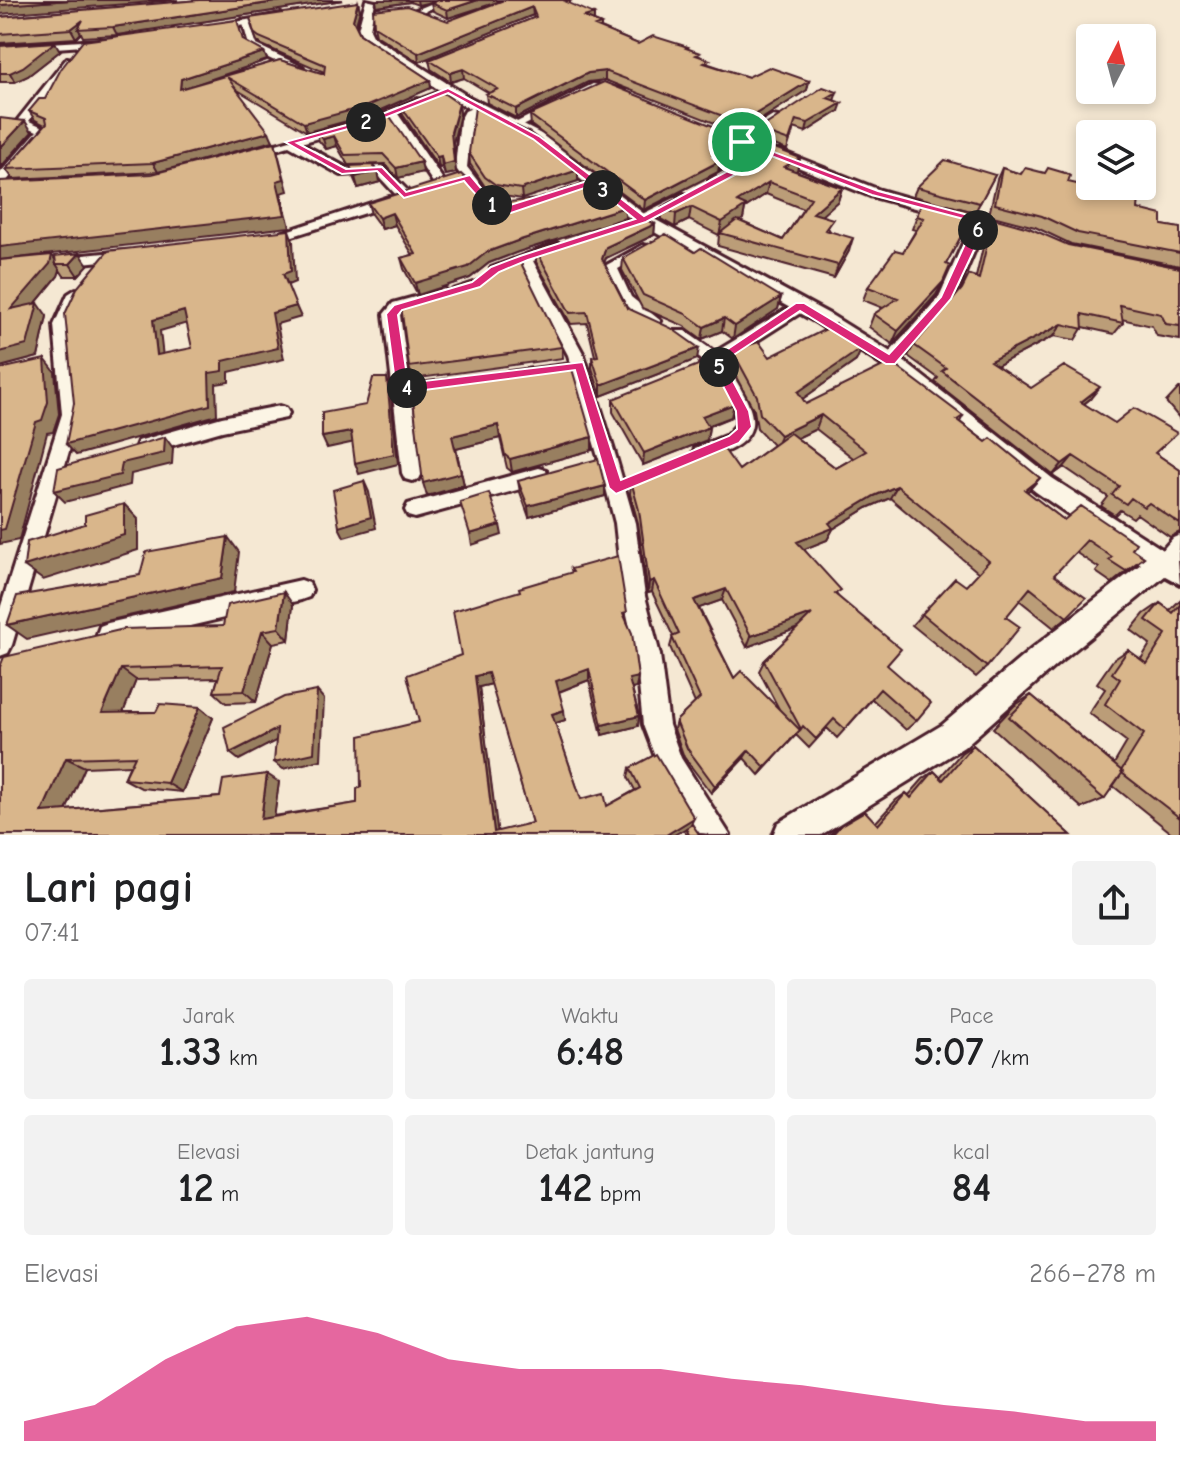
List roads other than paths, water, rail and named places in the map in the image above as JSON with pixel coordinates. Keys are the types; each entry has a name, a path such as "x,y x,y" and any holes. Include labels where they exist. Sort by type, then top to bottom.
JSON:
{"street":[{"path":"411,9 424,0"},
{"path":"411,9 448,0"},
{"path":"368,6 364,29 369,39 422,66 448,90 517,125 588,184 643,220 800,306 890,361 1044,485 1174,560 1045,656 953,736 790,835"},
{"path":"411,9 429,17"},
{"path":"200,29 292,15"},
{"path":"245,22 253,47 308,73"},
{"path":"3,51 129,39"},
{"path":"4,184 44,130 22,122 82,44"},
{"path":"268,66 281,62"},
{"path":"517,125 597,85 634,96"},
{"path":"238,157 392,113 448,90"},
{"path":"479,108 469,113 466,120 466,139 461,156 466,177 491,204 502,209 517,209"},
{"path":"392,113 422,189"},
{"path":"613,229 643,220 732,173 716,158 784,113"},
{"path":"729,136 875,193 1004,227"},
{"path":"290,142 345,172 379,169 422,189"},
{"path":"249,241 281,238 466,177"},
{"path":"890,361 946,299 980,221"},
{"path":"670,236 612,264 611,269 634,313 667,328 716,361 742,411 745,427 734,440 690,458"},
{"path":"484,280 495,269 569,244"},
{"path":"51,262 138,253"},
{"path":"5,653 71,414 60,361 62,325 82,285 107,257"},
{"path":"524,258 561,324 572,366 600,406 600,459 624,485 634,596 648,655 656,725 671,766 716,835"},
{"path":"412,473 410,388 393,311 458,290"},
{"path":"689,371 716,361 800,306"},
{"path":"126,452 222,424 280,413"},
{"path":"54,472 83,464"},
{"path":"415,510 563,469"},
{"path":"90,639 301,590"}]}
